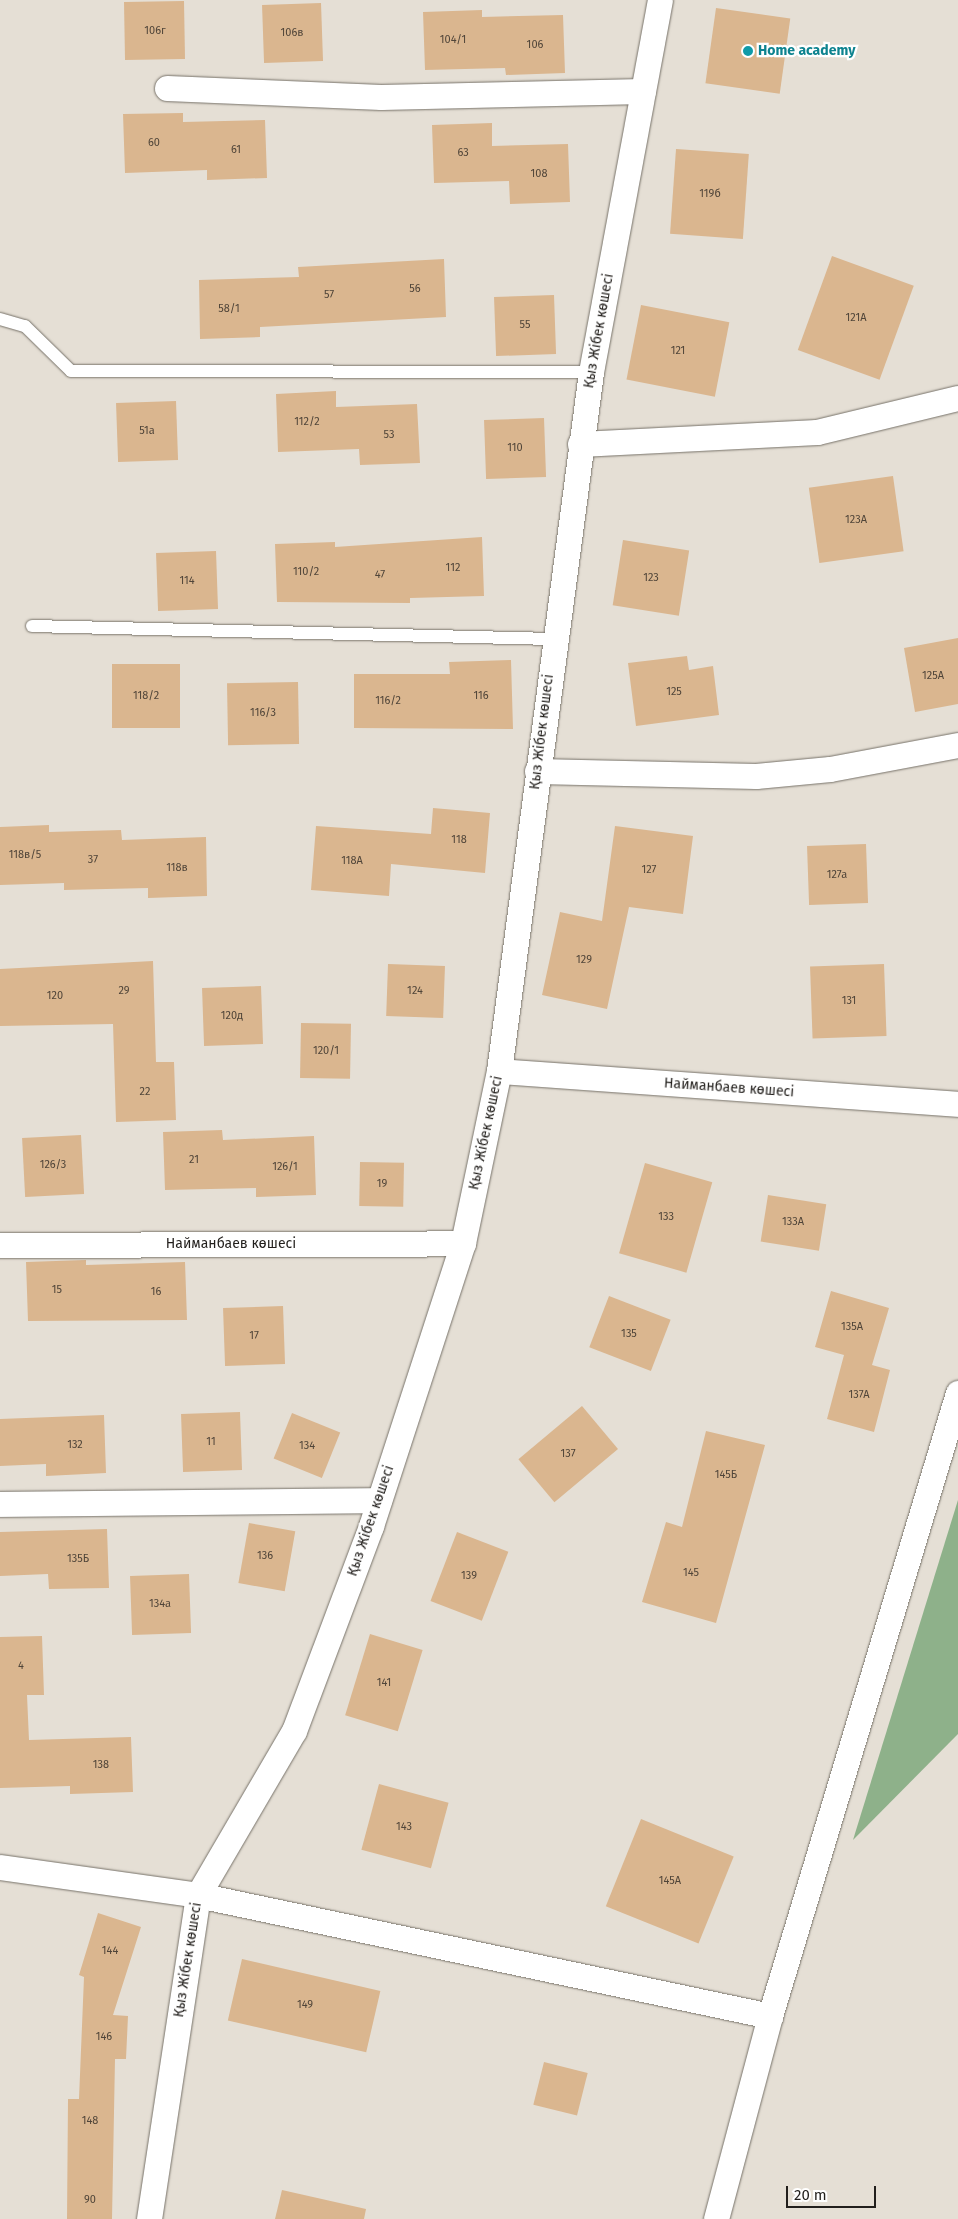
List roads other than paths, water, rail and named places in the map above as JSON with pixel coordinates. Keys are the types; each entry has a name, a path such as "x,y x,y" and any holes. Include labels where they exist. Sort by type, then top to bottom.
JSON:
{"street":[{"name":"Қыз Жібек көшесі","path":"149,2219 198,1895 294,1731 379,1500 463,1243 499,1071 554,639 591,372 660,0"},
{"path":"167,88 381,97 644,91"},
{"path":"580,444 818,432 958,398"},
{"path":"537,771 756,776 830,769 958,745"},
{"name":"Найманбаев көшесі","path":"499,1071 958,1104"},
{"name":"Найманбаев көшесі","path":"0,1245 463,1243"},
{"path":"716,2219 770,2016 958,1393"},
{"path":"0,1504 379,1500"},
{"path":"0,1868 198,1895 770,2016"}],"lane":[{"path":"0,319 25,326 71,371 591,372"},
{"path":"32,626 554,639"}],"place":[{"name":"Home academy","path":"748,51"}]}
